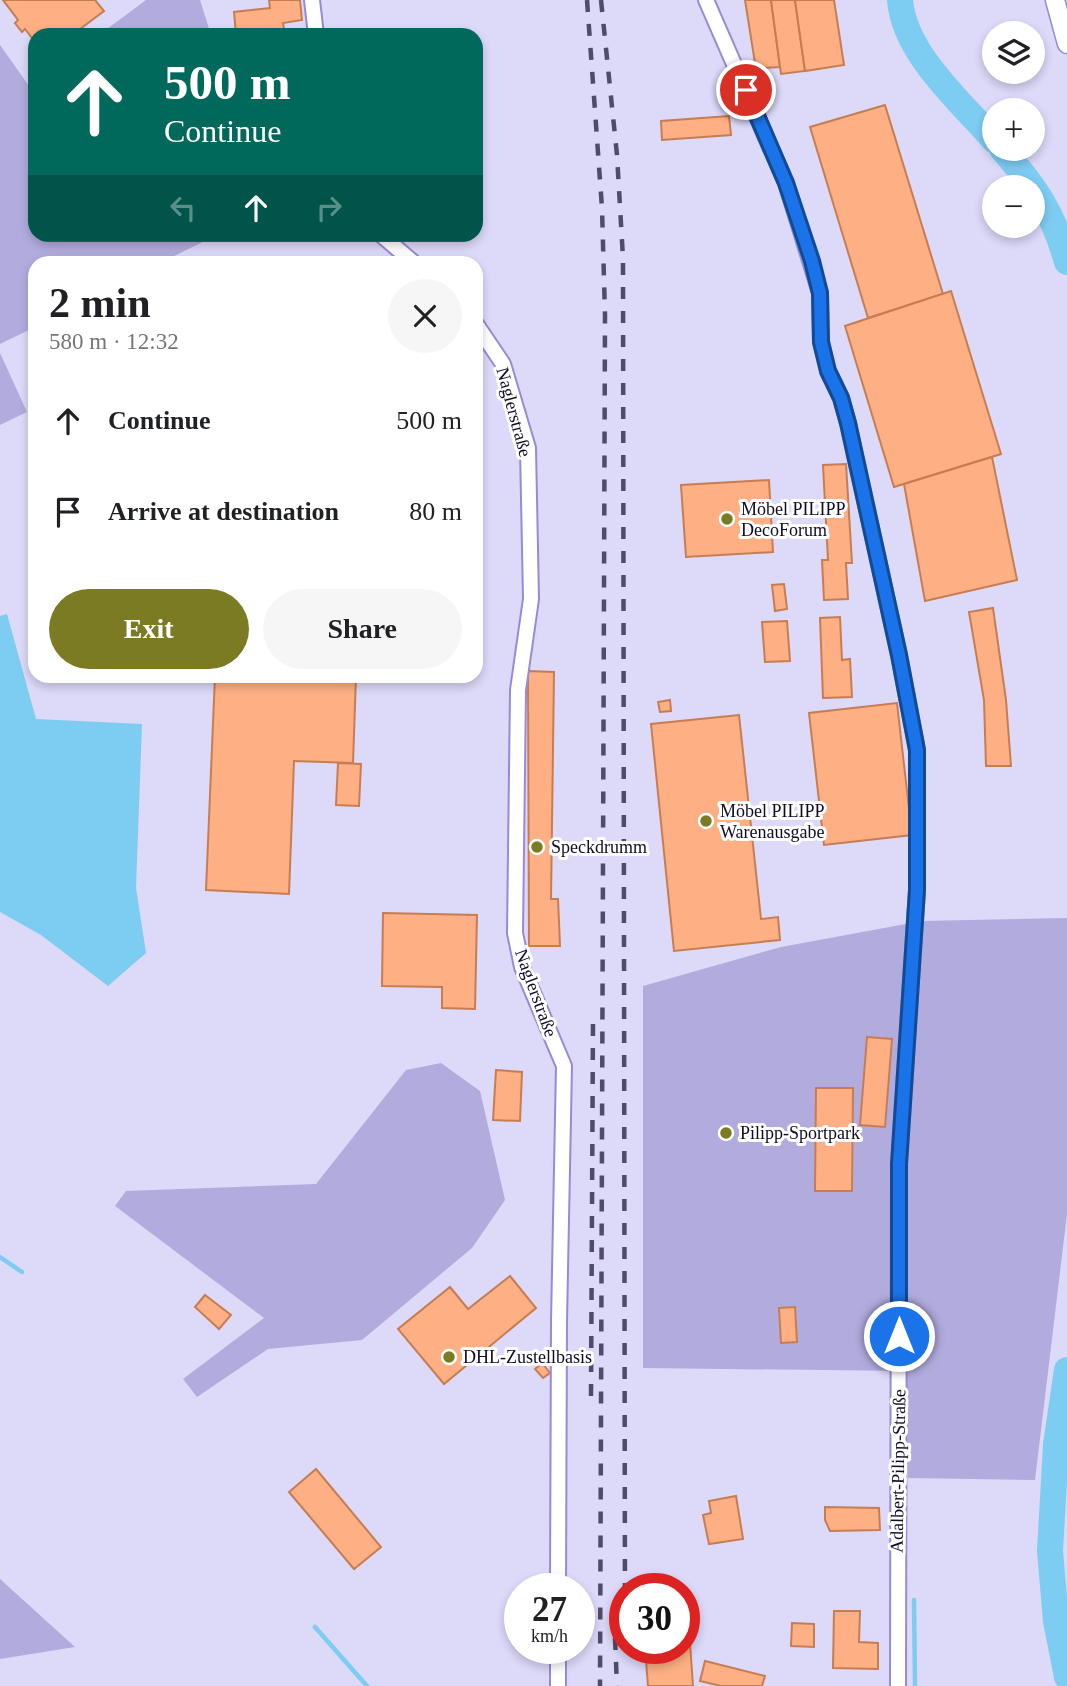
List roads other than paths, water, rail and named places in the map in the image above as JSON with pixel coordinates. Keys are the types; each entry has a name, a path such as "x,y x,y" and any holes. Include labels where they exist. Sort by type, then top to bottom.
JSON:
{"main road":[{"path":"1055,0 1067,44"}],"street":[{"path":"312,0 315,28"},
{"name":"Adalbert-Pilipp-Straße","path":"706,0 786,183 812,261 820,293 821,342 828,371 841,398 848,423 917,750 917,890 899,1164 898,1686"},
{"path":"389,242 405,256"},
{"name":"Naglerstraße","path":"483,334 503,364 527,448 531,599 518,690 515,933 522,967 564,1066 558,1573"},
{"path":"558,1664 558,1686"}],"water":[{"path":"7,614 36,719 142,724 136,888 146,953 108,986 41,935 0,912 0,616"}],"waterway":[{"path":"900,0 904,20 923,57 950,93 982,127"},
{"path":"1012,161 1042,201 1056,229 1067,262"},
{"path":"0,1257 22,1272"},
{"path":"1067,1370 1056,1445 1050,1551 1056,1621 1067,1677"},
{"path":"914,1600 915,1686"},
{"path":"315,1627 367,1686"}],"railway":[{"path":"587,0 602,208 605,315 600,1686"},
{"path":"601,0 617,155 623,258 625,1573"},
{"path":"591,1396 593,1021"},
{"path":"616,1664 617,1686"}],"place":[{"name":"Möbel PILIPP DecoForum","path":"727,519"},
{"name":"Möbel PILIPP Warenausgabe","path":"706,821"},
{"name":"Speckdrumm","path":"537,847"},
{"name":"Pilipp-Sportpark","path":"726,1133"},
{"name":"DHL-Zustellbasis","path":"449,1357"}]}
